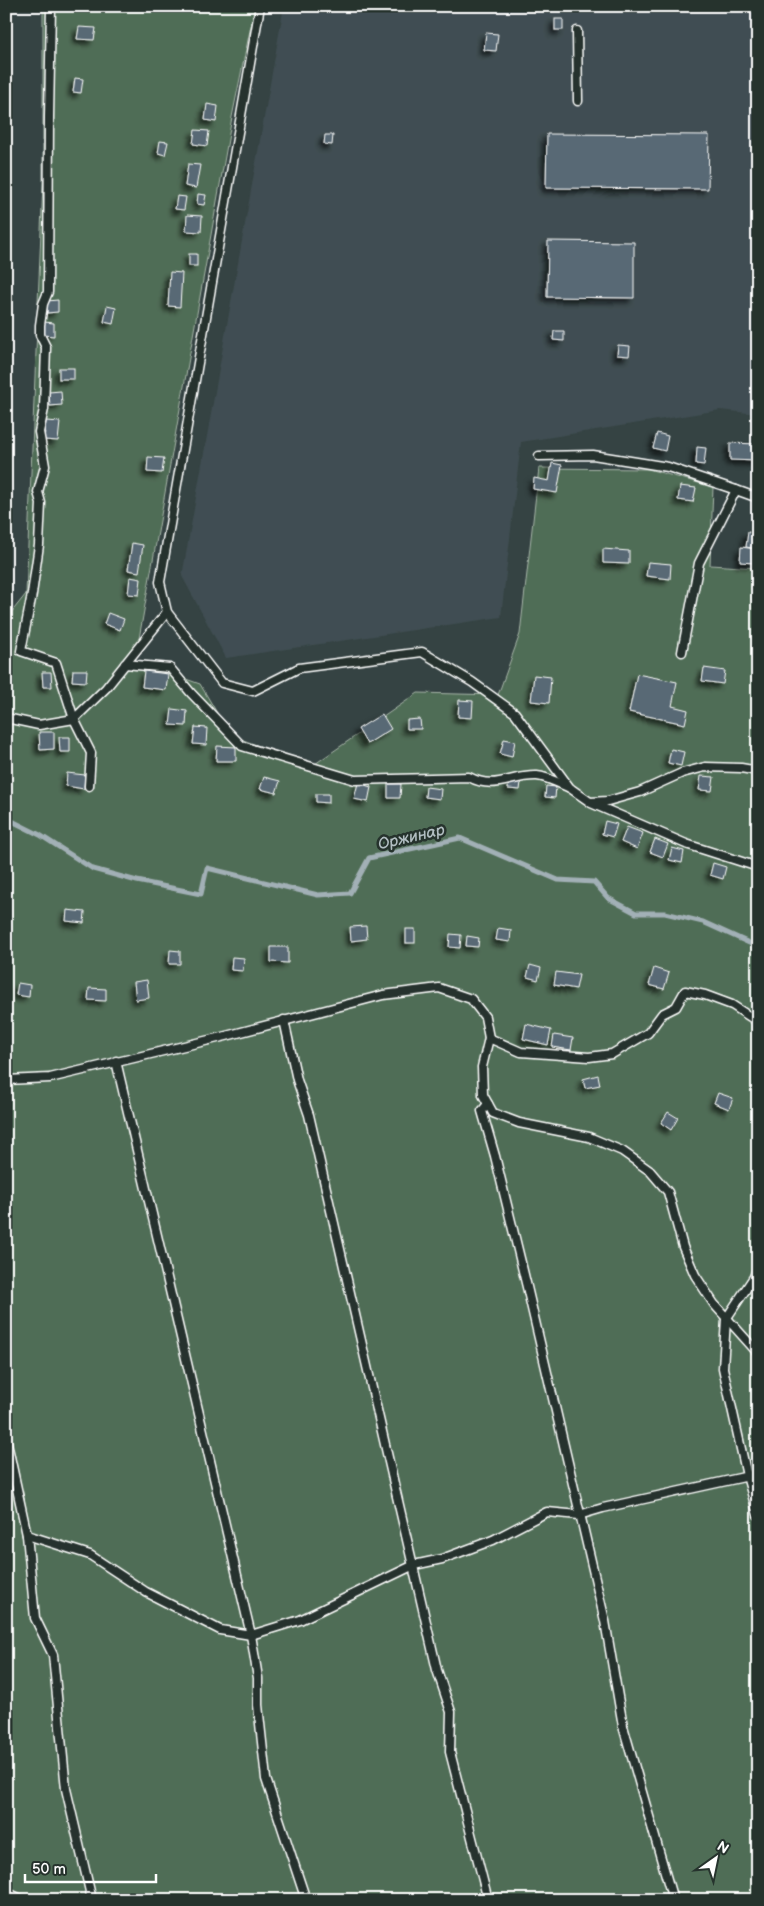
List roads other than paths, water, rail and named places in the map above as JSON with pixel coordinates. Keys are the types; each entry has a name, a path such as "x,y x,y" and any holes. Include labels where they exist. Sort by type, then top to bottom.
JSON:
{"lane":[{"path":"52,6 48,292 41,313 40,335 46,347 47,369 44,409 39,432 45,466 38,492 41,502 39,545 21,651 56,663 74,719 91,753 89,786"},
{"path":"260,6 160,582 167,612 222,683 253,691 299,668 422,652 472,682 515,713 570,788"},
{"path":"577,31 578,101"},
{"path":"539,456 593,455 668,466 758,498"},
{"path":"682,652 699,563 736,490"},
{"path":"6,718 39,725 74,719 106,688 167,612"},
{"path":"126,664 170,668 191,693 242,746 355,780 469,777 480,783 487,783 539,776 570,788 590,802 686,844 758,867"},
{"path":"590,802 608,801 640,792 682,773 705,767 741,768 758,771"},
{"path":"6,1080 50,1078 383,995 439,988 471,999 485,1017 489,1038 482,1067 483,1095 493,1113 519,1123 590,1137 622,1151 650,1171 668,1192 683,1247 695,1275 726,1319 758,1353"},
{"path":"489,1038 521,1052 589,1057 612,1054 648,1033 658,1022 662,1014 676,1007 685,991 705,995 732,1005 758,1022"},
{"path":"284,1020 297,1080 309,1115 437,1670 451,1712 450,1752 488,1900"},
{"path":"116,1061 251,1635 258,1678 258,1705 266,1779 306,1900"},
{"path":"488,1104 482,1111 527,1287 606,1621 623,1726 673,1900"},
{"path":"758,1267 754,1277 726,1319 724,1368 747,1476 758,1515"},
{"path":"6,1438 27,1534 35,1618 53,1655 66,1789 92,1900"},
{"path":"27,1534 90,1555 146,1592 220,1630 251,1635 300,1620 414,1565 442,1559 493,1540 547,1512 580,1515 603,1508 758,1474"},
{"path":"6,1892 24,1900"}],"waterway":[{"name":"Оржинар","path":"6,818 40,835 93,869 137,881 201,894 207,868 318,895 350,893 369,858 460,838 558,880 594,882 608,898 636,913 665,913 703,922 758,947"}]}
